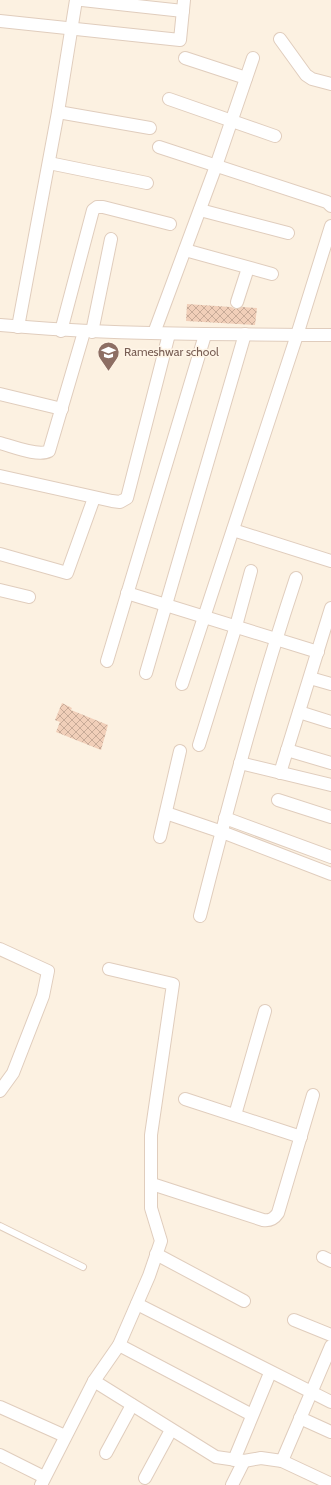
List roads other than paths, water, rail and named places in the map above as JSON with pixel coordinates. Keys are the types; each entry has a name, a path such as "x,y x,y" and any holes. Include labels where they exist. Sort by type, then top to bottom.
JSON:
{"street":[{"path":"18,327 49,163 76,0"},
{"path":"0,21 180,40 183,5 82,0"},
{"path":"280,39 306,75 312,79 331,84"},
{"path":"185,58 246,78"},
{"path":"154,333 216,166 253,58"},
{"path":"169,99 275,136"},
{"path":"58,112 150,128"},
{"path":"159,147 327,202 331,206"},
{"path":"49,163 147,183"},
{"path":"61,331 93,210 98,207 103,207 170,224"},
{"path":"200,210 288,233"},
{"path":"182,684 297,335 326,259 331,226"},
{"path":"0,443 37,453 45,454 49,452 88,332 111,238"},
{"path":"185,250 272,274"},
{"path":"237,302 248,268"},
{"path":"0,325 88,332 205,335 331,335"},
{"path":"0,476 94,498 120,502 128,498 169,334"},
{"path":"146,673 245,334"},
{"path":"107,661 205,335"},
{"path":"0,394 62,409"},
{"path":"0,554 67,573 94,498"},
{"path":"233,530 331,560"},
{"path":"199,745 236,626 251,571"},
{"path":"200,916 240,763 276,639 296,578"},
{"path":"0,590 29,597"},
{"path":"127,592 276,639 324,645"},
{"path":"280,773 310,678 324,645 331,608"},
{"path":"310,678 331,684"},
{"path":"299,712 331,722"},
{"path":"287,750 331,763"},
{"path":"160,837 180,751"},
{"path":"240,763 331,786"},
{"path":"278,800 331,817"},
{"path":"166,814 222,832 331,874"},
{"path":"226,818 331,858"},
{"path":"0,949 48,971 43,996 13,1073 0,1091"},
{"path":"0,1455 42,1481 94,1381 119,1345 137,1304 161,1240 151,1208 151,1135 173,984 109,969"},
{"path":"234,1115 265,1011"},
{"path":"152,1184 269,1220 275,1218 278,1213 313,1095"},
{"path":"185,1099 301,1137"},
{"path":"156,1254 244,1301"},
{"path":"137,1304 270,1373 331,1402"},
{"path":"294,1320 331,1335"},
{"path":"119,1345 252,1416"},
{"path":"282,1461 331,1346"},
{"path":"232,1485 252,1416 270,1373"},
{"path":"94,1381 216,1457 239,1460 261,1458 282,1461 331,1484"},
{"path":"106,1453 132,1405"},
{"path":"0,1407 65,1436"},
{"path":"300,1418 331,1432"},
{"path":"145,1478 172,1430"}],"lane":[{"path":"0,1226 83,1267"}],"place":[{"name":"Rameshwar school","path":"108,372"}]}
